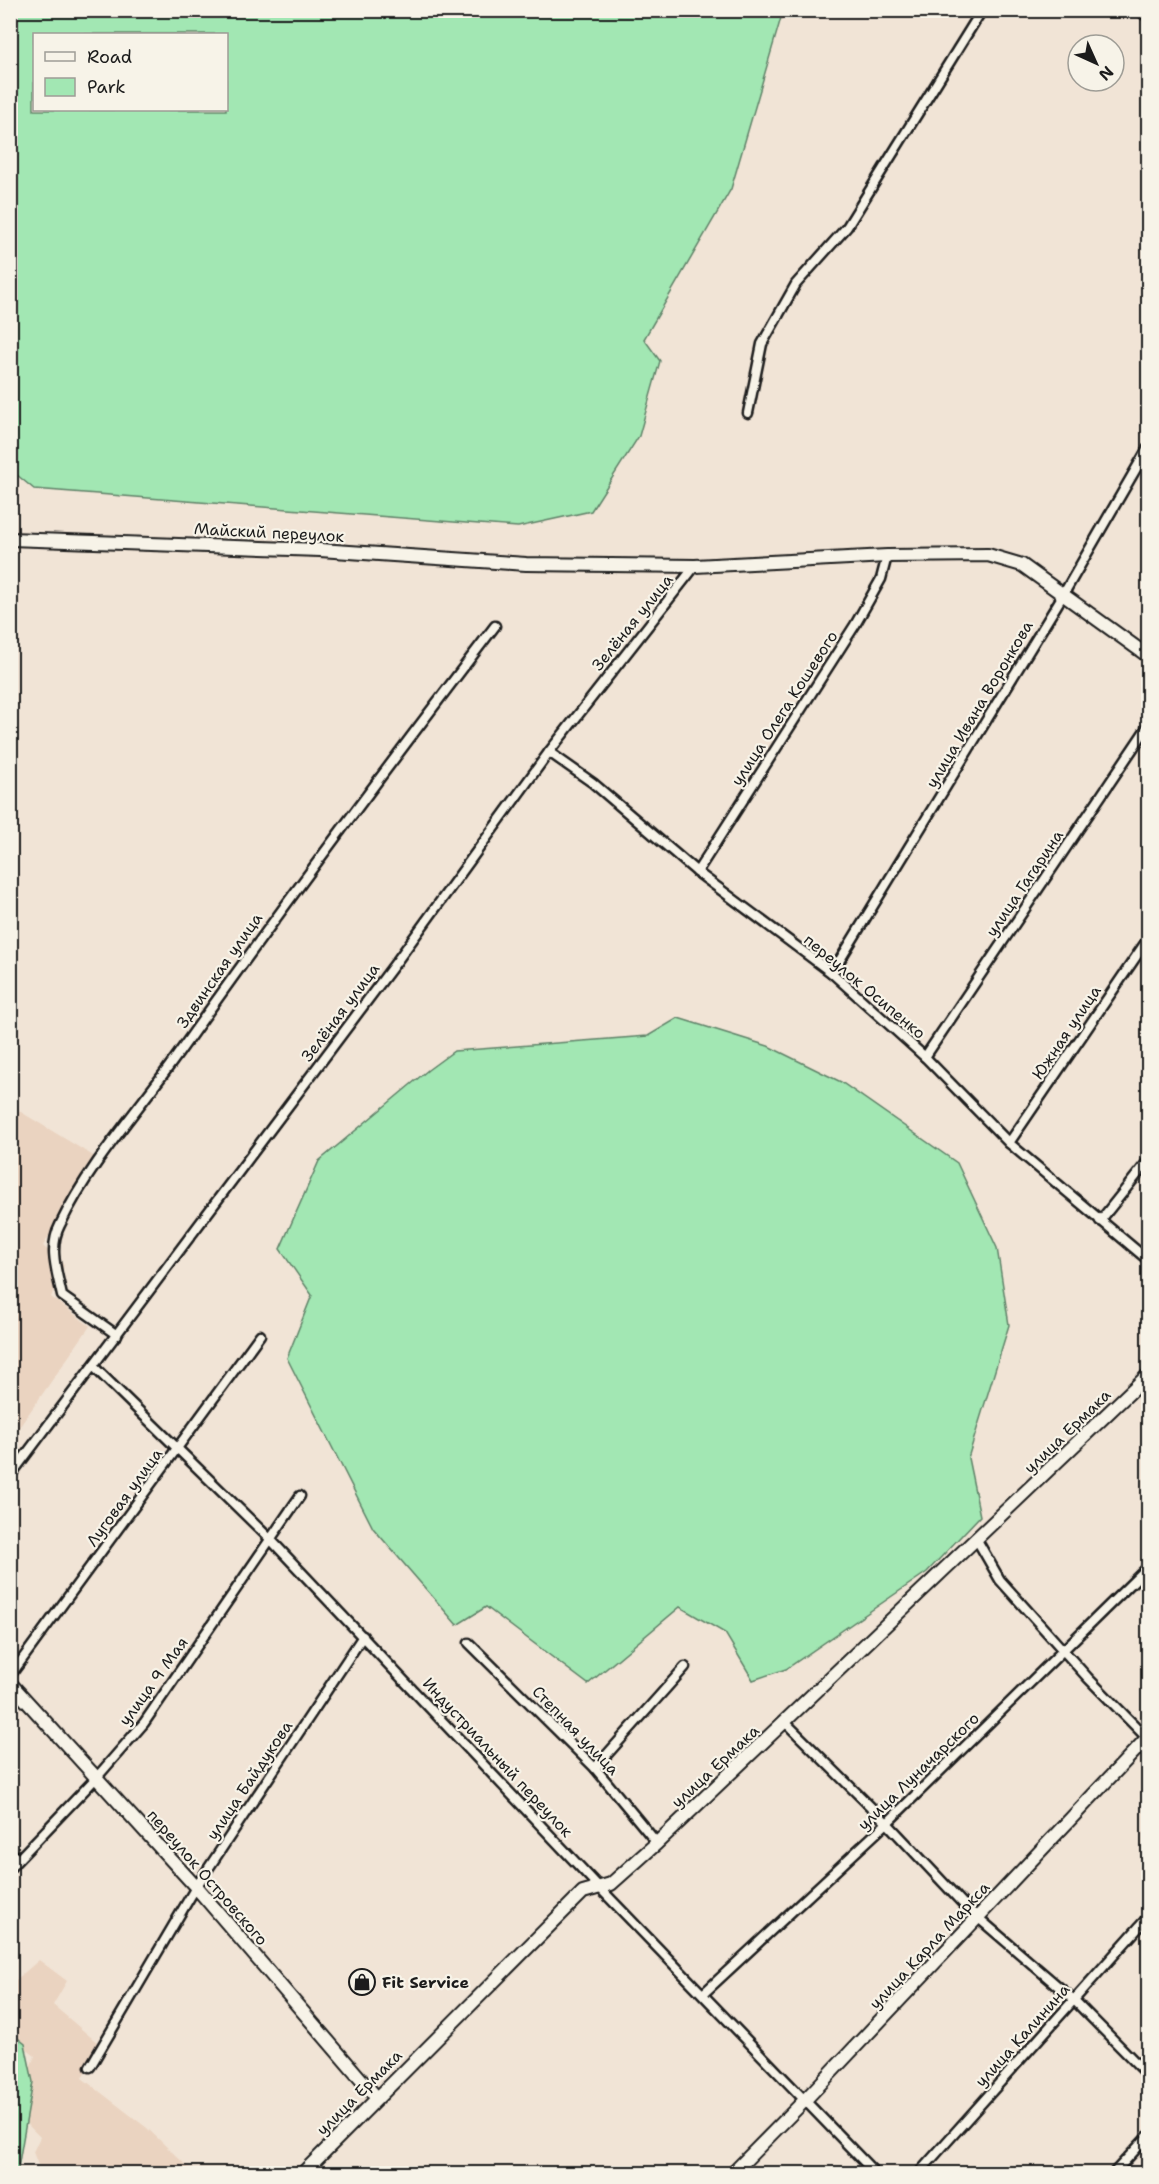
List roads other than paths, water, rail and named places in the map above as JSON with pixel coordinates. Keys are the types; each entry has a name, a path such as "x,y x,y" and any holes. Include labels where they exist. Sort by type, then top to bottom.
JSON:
{"main road":[{"name":"Майский переулок","path":"10,538 308,550 526,564 695,566 887,556 988,555 1005,558 1022,565 1149,656"},
{"name":"улица Ермака","path":"302,2174 376,2097 583,1892 611,1884 657,1843 786,1723 1149,1375"},
{"name":"переулок Островского","path":"10,1683 196,1887 376,2097"},
{"name":"улица Карла Маркса","path":"732,2174 1148,1738"}],"street":[{"path":"748,413 762,344 796,284 847,227 982,10"},
{"path":"1139,10 1149,16"},
{"name":"улица Ивана Воронкова","path":"832,973 1063,595 1149,448"},
{"name":"улица Олега Кошевого","path":"697,872 855,625 881,579 887,556"},
{"name":"Зелёная улица","path":"10,1476 397,961 549,752 695,566"},
{"name":"Здвинская улица","path":"117,1335 62,1296 53,1243 59,1226 101,1157 170,1066 299,884 495,626"},
{"name":"улица Гагарина","path":"925,1057 1149,726"},
{"name":"переулок Осипенко","path":"549,752 593,783 697,872 832,973 925,1057 1009,1143 1149,1260"},
{"name":"Южная улица","path":"1009,1143 1149,939"},
{"path":"1100,1221 1149,1161"},
{"name":"Луговая улица","path":"10,1676 260,1335"},
{"name":"Индустриальный переулок","path":"93,1366 270,1539 598,1886 876,2174"},
{"name":"улица 9 Мая","path":"10,1868 98,1777 144,1723 300,1496"},
{"path":"977,1540 1000,1580 1148,1738"},
{"name":"улица Луначарского","path":"704,1994 887,1823 1149,1567"},
{"name":"улица Байдукова","path":"90,2067 196,1887 363,1636"},
{"name":"Степная улица","path":"469,1643 595,1767 657,1843"},
{"path":"595,1767 685,1667"},
{"path":"786,1723 887,1823 977,1917 1074,2000 1149,2075"},
{"path":"10,1852 18,1859"},
{"name":"улица Калинина","path":"918,2174 1149,1917"},
{"path":"1113,2174 1149,2136"}],"place":[{"name":"Fit Service","path":"362,1982"}]}
